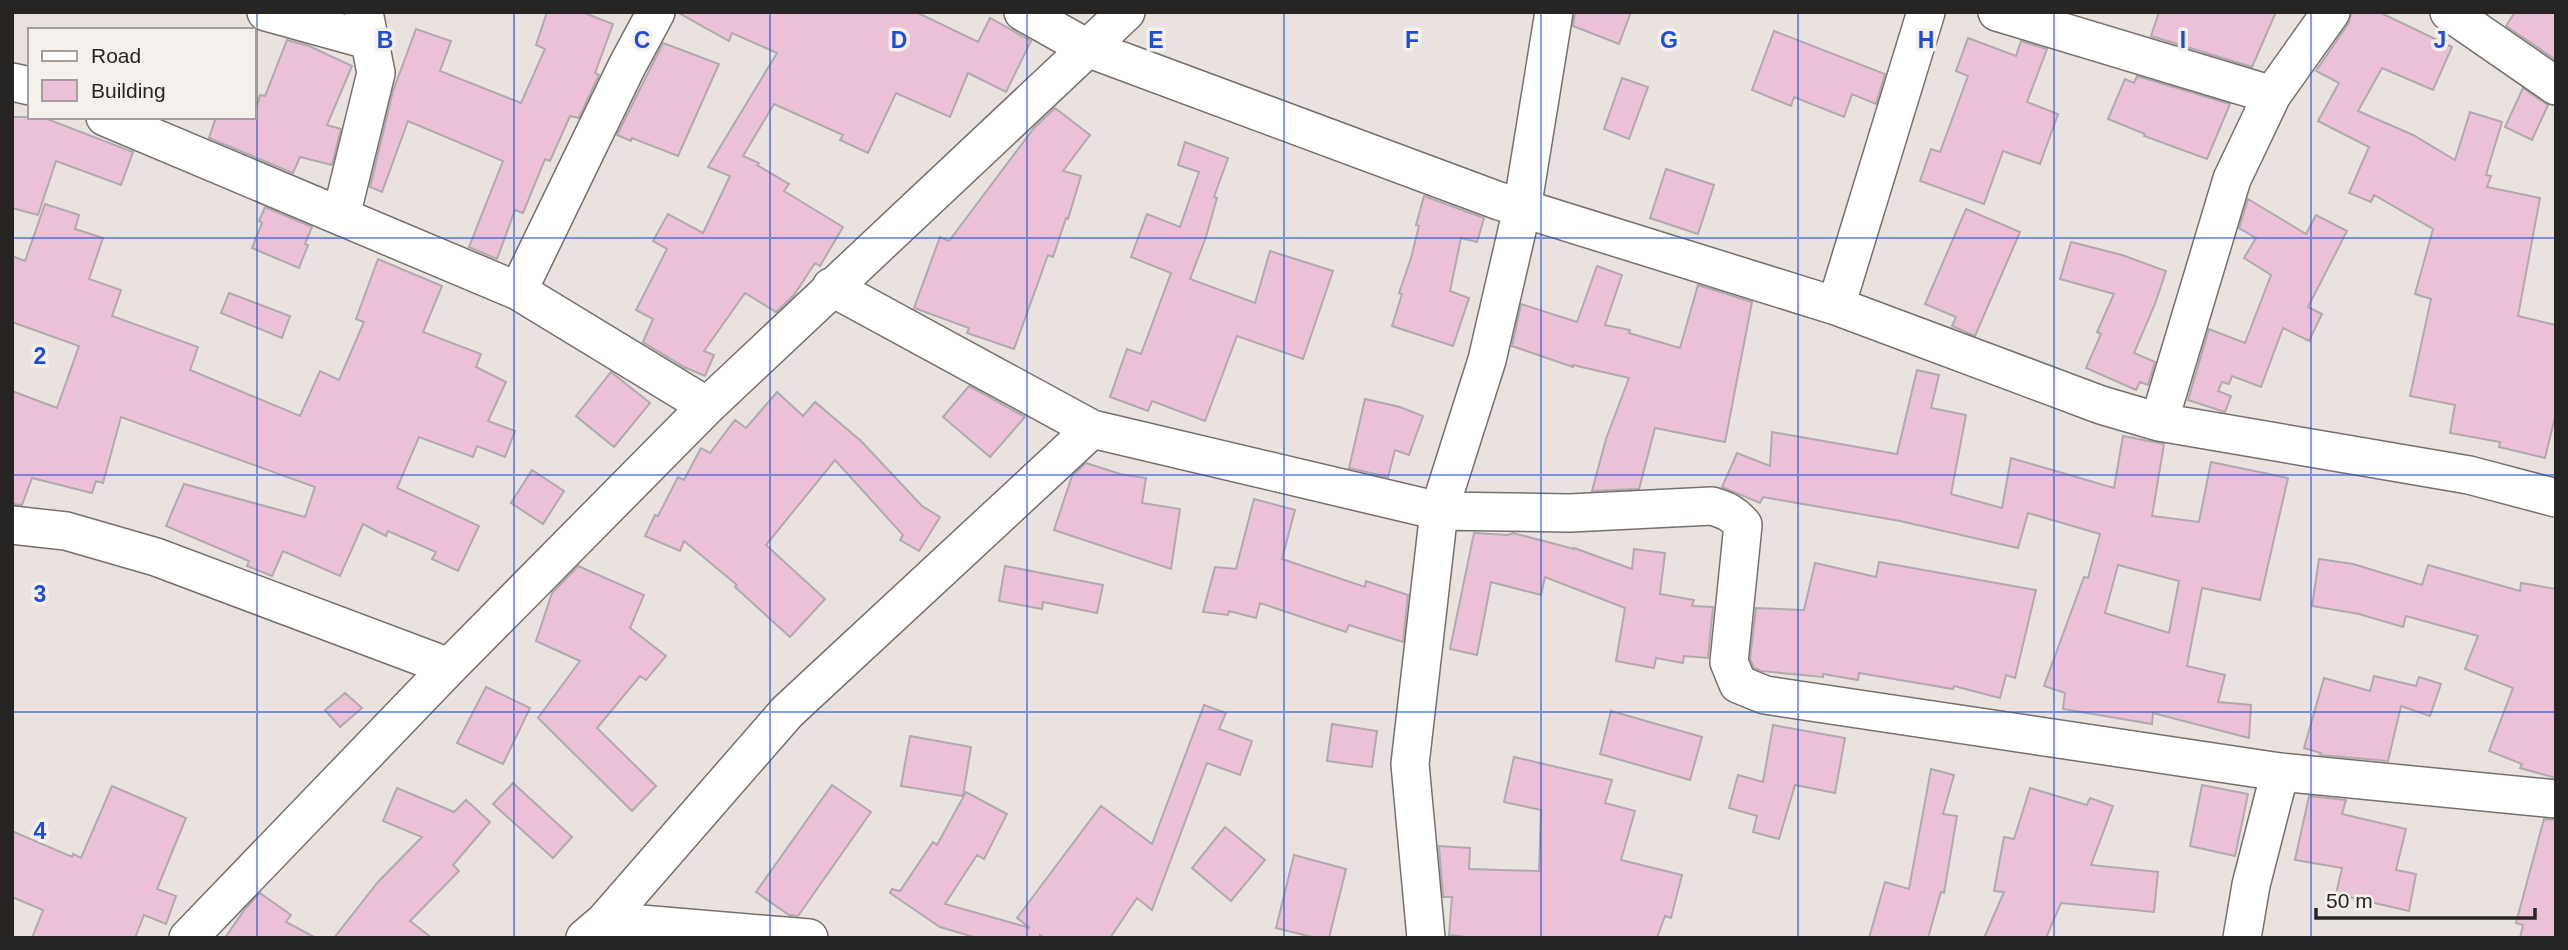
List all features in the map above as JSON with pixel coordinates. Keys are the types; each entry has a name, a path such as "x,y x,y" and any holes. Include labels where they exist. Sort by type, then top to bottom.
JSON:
{"street":[{"path":"266,12 368,27 376,73 341,216"},
{"path":"518,291 656,12"},
{"path":"1023,12 1087,48 1522,209 1836,306 2101,405 2159,422 2469,475 2556,498"},
{"path":"188,938 449,667 707,406 1126,12"},
{"path":"1426,938 1410,764 1439,511 1487,360 1522,209 1554,12"},
{"path":"1836,306 1926,12"},
{"path":"1997,12 2272,94"},
{"path":"2159,422 2232,179 2272,94 2331,12"},
{"path":"2449,12 2556,86"},
{"path":"110,119 518,291 707,406"},
{"path":"831,287 1092,429 1439,511 1570,513 1713,506 1724,509 1735,515 1743,525 1729,662 1738,684 1765,695 2280,772 2556,799"},
{"path":"595,929 787,712 1092,429"},
{"path":"12,525 66,531 156,557 449,667"},
{"path":"2242,938 2251,885 2280,772"},
{"path":"595,929 809,938"}],"building":[{"path":"547,12 582,12 613,24 595,73 599,75 579,118 570,116 550,161 545,159 523,213 515,210 497,259 469,247 503,161 408,121 382,192 370,187 393,91 416,29 451,41 440,71 521,103 545,49 536,45"},
{"path":"677,12 916,12 978,42 990,18 1031,41 1006,92 968,73 950,117 896,93 868,153 840,140 843,135 774,104 743,156 759,163 757,165 789,184 784,191 843,227 820,266 815,263 794,295 776,312 745,293 704,351 714,355 705,376 684,367 643,342 653,319 636,310 667,249 653,241 668,214 703,233 730,176 708,167 777,53 732,33 729,41"},
{"path":"1575,12 1631,12 1619,44 1573,26"},
{"path":"2159,12 2276,12 2252,67 2151,36"},
{"path":"2352,12 2379,12 2452,47 2433,90 2382,68 2358,111 2413,135 2455,160 2470,112 2502,122 2486,175 2491,176 2487,187 2540,198 2518,316 2556,325 2556,413 2545,458 2499,447 2500,442 2450,433 2455,405 2410,396 2431,299 2415,294 2433,229 2374,195 2371,202 2349,193 2369,147 2318,121 2339,83 2316,71 2348,24"},
{"path":"2515,12 2556,12 2556,60 2506,26"},
{"path":"1774,31 1885,74 1876,104 1852,94 1844,117 1794,97 1791,106 1752,90"},
{"path":"1968,38 2016,56 2021,41 2047,49 2027,102 2058,114 2040,164 2003,151 1984,204 1920,181 1931,149 1940,152 1968,76 1956,71"},
{"path":"287,40 309,46 352,66 327,125 341,129 332,165 300,157 293,173 209,138 215,119 256,119 260,95 265,96"},
{"path":"663,43 719,64 678,156 617,135"},
{"path":"2137,76 2230,104 2207,159 2144,136 2145,134 2108,119 2125,79 2134,83"},
{"path":"1622,78 1648,87 1629,139 1604,129"},
{"path":"2523,88 2548,105 2532,140 2505,127"},
{"path":"1055,108 1090,135 1063,171 1081,176 1068,219 1066,218 1053,257 1048,255 1014,349 967,333 969,328 914,308 940,237 949,241 1034,128"},
{"path":"12,117 47,119 133,152 121,185 56,161 38,215 12,208"},
{"path":"1185,142 1228,158 1214,197 1217,198 1206,237 1190,279 1255,303 1270,251 1333,271 1303,359 1237,336 1205,421 1152,401 1148,411 1110,397 1127,349 1141,354 1171,273 1131,257 1147,214 1180,227 1199,172 1178,165"},
{"path":"1666,169 1714,185 1698,234 1650,218"},
{"path":"1424,196 1484,218 1477,242 1461,238 1450,291 1469,298 1453,346 1392,326 1419,226 1416,225"},
{"path":"2248,199 2306,234 2316,215 2347,231 2308,307 2322,314 2309,341 2283,328 2261,387 2232,376 2229,384 2222,382 2218,391 2231,396 2225,412 2188,400 2209,329 2245,343 2271,275 2244,258 2256,238 2239,228"},
{"path":"45,204 79,215 75,229 103,238 89,279 121,290 112,316 198,347 190,370 300,416 320,371 339,380 364,322 356,319 378,259 442,286 423,332 481,354 476,367 506,382 488,421 515,431 505,457 477,446 473,457 419,437 397,488 479,526 458,571 432,559 436,552 388,531 386,536 363,524 340,576 283,551 272,576 247,566 249,561 166,526 184,484 305,517 315,487 121,417 103,483 96,481 92,493 32,478 22,505 12,504 12,391 57,408 79,346 12,322 12,256 25,261"},
{"path":"265,207 312,227 299,268 252,248"},
{"path":"1966,209 2020,232 1975,336 1952,326 1956,317 1925,304"},
{"path":"2071,242 2122,255 2166,271 2134,353 2155,362 2148,385 2140,382 2136,390 2086,368 2101,334 2097,332 2114,294 2060,279"},
{"path":"1597,266 1622,275 1605,325 1630,330 1629,333 1680,348 1698,285 1752,302 1725,442 1655,428 1639,489 1592,491 1606,439 1629,378 1573,367 1512,346 1521,304 1577,322"},
{"path":"229,293 290,316 282,338 221,313"},
{"path":"1917,370 1939,375 1931,408 1966,415 1951,494 2002,508 2011,458 2114,488 2123,436 2164,444 2152,516 2199,522 2211,462 2288,478 2260,600 2202,588 2187,666 2225,675 2218,702 2251,705 2249,738 2153,713 2152,724 2063,709 2065,693 2044,686 2084,577 2088,578 2100,534 2028,513 2018,548 1900,521 1763,497 1760,503 1722,487 1737,453 1770,466 1772,432 1897,454","holes":["2118,565 2179,581 2169,633 2105,613"]},
{"path":"611,372 650,403 614,447 576,416"},
{"path":"969,386 1025,417 990,457 943,417"},
{"path":"777,392 803,416 815,402 861,441 922,506 940,517 919,551 900,540 903,535 835,460 766,545 825,599 790,637 735,587 737,585 684,541 680,551 645,536 678,477 684,480 701,448 710,453 735,420 746,428"},
{"path":"1365,399 1400,407 1423,416 1409,455 1395,450 1388,477 1349,468"},
{"path":"1086,463 1120,474 1146,478 1142,503 1180,509 1171,569 1054,530 1072,476"},
{"path":"532,470 564,491 543,524 511,503"},
{"path":"1254,499 1295,510 1282,559 1365,587 1366,581 1408,595 1403,642 1349,625 1346,632 1260,603 1256,618 1229,611 1228,615 1203,612 1215,567 1236,569"},
{"path":"1474,533 1513,533 1574,548 1632,569 1634,549 1665,553 1660,594 1694,600 1692,606 1713,607 1708,658 1684,656 1683,663 1656,658 1654,668 1616,661 1625,608 1545,577 1541,595 1491,582 1477,655 1450,649"},
{"path":"2319,559 2353,564 2422,585 2428,565 2520,591 2521,583 2556,589 2556,778 2520,768 2522,764 2489,751 2513,688 2465,669 2478,636 2406,616 2403,627 2359,614 2312,606"},
{"path":"1879,562 2036,590 2015,678 2006,675 2000,698 1954,686 1953,689 1859,673 1858,680 1823,674 1823,677 1761,671 1754,668 1750,659 1756,608 1804,610 1815,563 1876,577"},
{"path":"578,566 644,595 630,628 666,656 646,680 640,676 597,728 656,786 632,811 538,718 580,661 536,641 552,593"},
{"path":"1005,566 1103,585 1097,613 1043,602 1042,609 999,601"},
{"path":"2374,676 2416,686 2419,677 2441,684 2430,716 2401,706 2388,761 2320,755 2321,753 2304,748 2324,678 2370,691"},
{"path":"486,687 530,708 503,764 457,743"},
{"path":"345,693 362,708 340,727 325,710"},
{"path":"1204,705 1226,713 1219,729 1252,741 1240,775 1207,763 1152,910 1137,898 1110,938 1044,938 1040,935 1040,938 977,938 940,927 890,893 892,889 900,891 933,842 937,845 966,792 1007,814 984,859 977,855 945,904 1030,928 1017,918 1101,806 1152,844"},
{"path":"1611,711 1702,737 1690,780 1600,754"},
{"path":"1332,724 1377,731 1372,767 1327,761"},
{"path":"1773,725 1845,738 1835,793 1795,785 1779,839 1753,832 1757,816 1729,808 1738,775 1763,782"},
{"path":"910,736 971,747 963,796 901,786"},
{"path":"1514,757 1612,780 1605,803 1635,811 1621,860 1682,875 1671,918 1665,916 1657,938 1476,938 1449,935 1452,897 1443,897 1439,846 1470,848 1469,869 1539,871 1541,810 1504,802"},
{"path":"1931,769 1954,775 1943,814 1957,816 1944,893 1941,892 1928,938 1869,938 1885,882 1909,889"},
{"path":"513,783 572,837 553,858 493,804"},
{"path":"832,785 871,812 798,916 789,915 756,892"},
{"path":"2202,785 2248,794 2235,856 2190,846"},
{"path":"112,786 186,818 157,889 176,896 166,924 144,915 135,938 32,938 43,910 12,897 12,831 72,857 73,854 81,858"},
{"path":"397,788 454,812 466,800 490,822 453,865 459,871 410,921 432,938 334,938 378,882 422,837 383,821"},
{"path":"2030,788 2087,805 2090,798 2113,806 2091,865 2158,872 2154,912 2061,903 2046,938 1984,938 2004,892 1994,891 2004,837 2014,839"},
{"path":"2309,796 2346,800 2342,814 2406,829 2396,870 2416,874 2409,911 2336,894 2342,868 2295,860"},
{"path":"2544,819 2556,820 2556,938 2520,938 2523,925 2516,923"},
{"path":"1225,827 1265,860 1231,901 1192,868"},
{"path":"1294,855 1346,869 1329,938 1316,938 1276,928"},
{"path":"260,893 291,915 286,922 316,938 225,938"}]}
